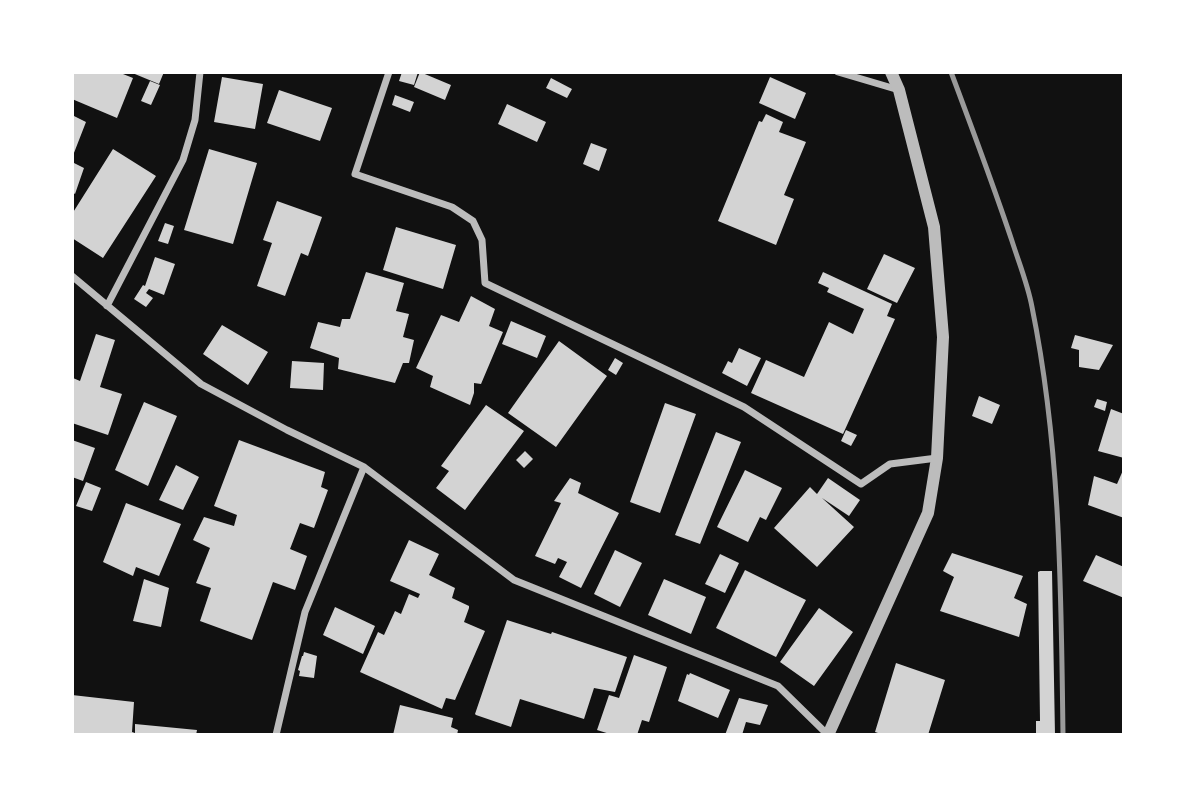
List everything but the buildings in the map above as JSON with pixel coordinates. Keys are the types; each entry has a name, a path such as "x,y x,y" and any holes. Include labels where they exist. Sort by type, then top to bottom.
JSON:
{"street":[{"path":"107,306 183,160 195,120 200,72"},
{"path":"389,72 355,174 452,207 473,221 482,240 485,283 744,407 861,484 890,464 937,458"},
{"path":"838,72 899,90"},
{"path":"72,276 201,384 363,467 514,580 778,686 828,735 928,513 937,458 943,337 934,227 899,90 891,72"},
{"path":"276,735 305,612 363,467"}],"railway":[{"path":"951,72 1026,282 1042,361 1058,521 1063,735"}]}
